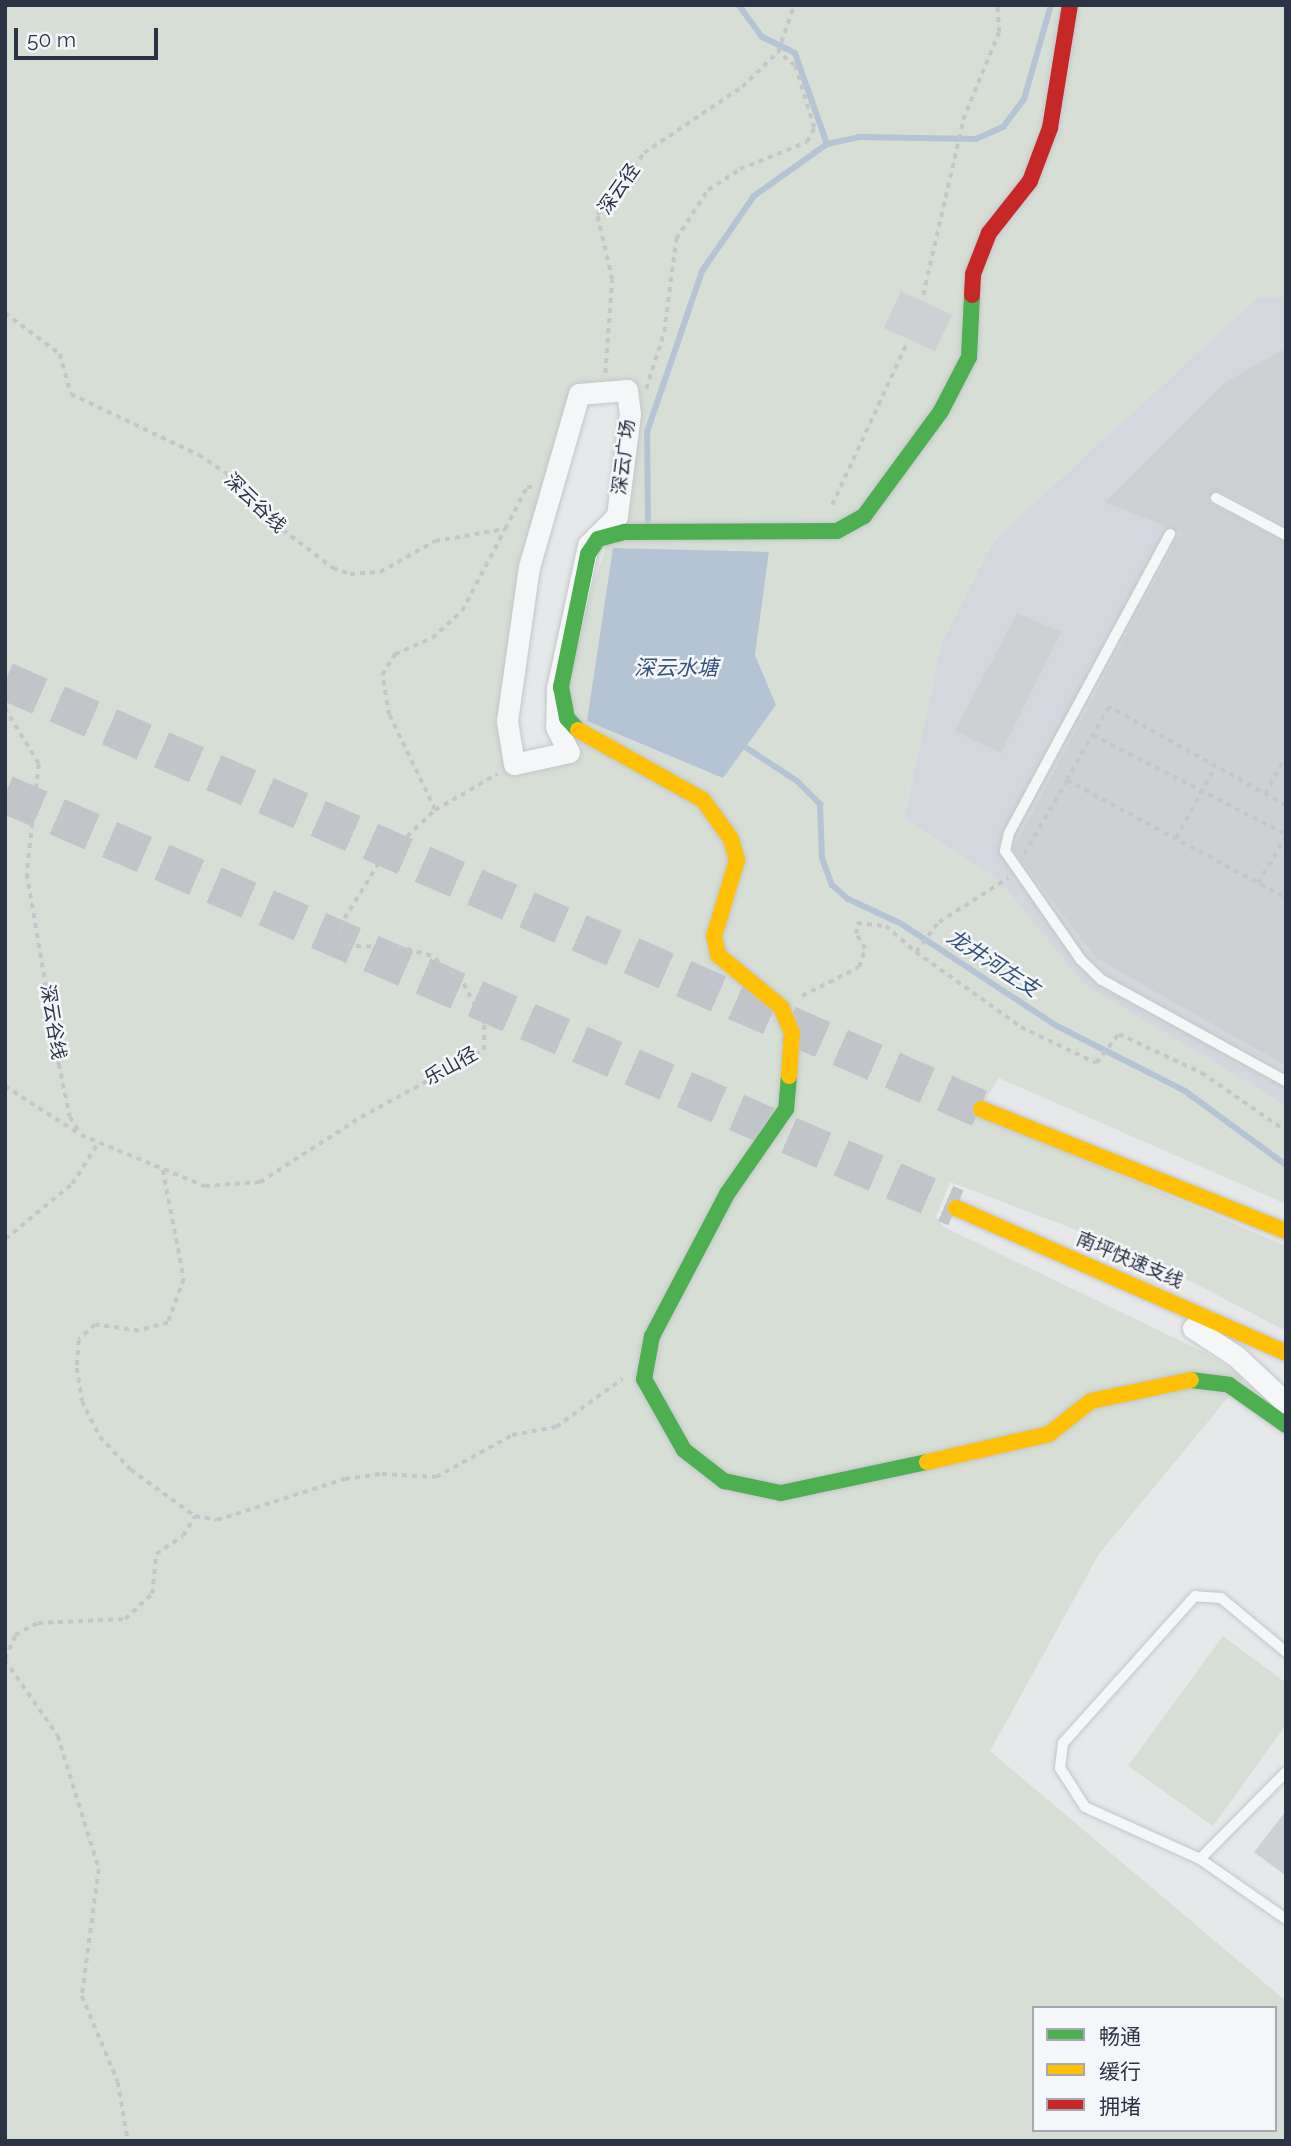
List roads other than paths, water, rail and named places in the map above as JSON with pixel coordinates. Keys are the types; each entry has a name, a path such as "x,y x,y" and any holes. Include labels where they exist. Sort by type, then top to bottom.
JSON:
{"main road":[{"path":"1070,5 1050,128 1030,181 989,233 972,274 969,356 942,411 892,482 864,516 837,531 625,532 598,539 588,554 561,687 567,718 584,738 704,800 731,839 737,860 714,936 718,955 781,1007 792,1033 786,1108 727,1194 652,1336 644,1379 684,1450 724,1482 781,1493 1049,1434 1091,1401 1198,1378 1229,1385 1286,1425"},
{"path":"981,1109 1286,1231"},
{"name":"南坪快速支线","path":"956,1208 1286,1353"}],"street":[{"name":"深云广场","path":"627,390 630,414 617,516 588,545 557,688 556,727 569,752 514,764 509,708 529,567 579,394 627,390"},
{"path":"1083,1263 1236,1356 1286,1403"}],"lane":[{"path":"1216,498 1286,535"},
{"path":"1170,534 1009,833 1006,851 1081,960 1102,980 1286,1081"},
{"path":"1286,1652 1221,1598 1195,1595 1063,1743 1060,1768 1085,1807 1200,1859 1286,1919"},
{"path":"1200,1859 1286,1772"}],"water":[{"name":"深云水塘","path":"613,548 769,552 755,655 776,705 723,778 587,721"}],"waterway":[{"path":"648,522 647,432 702,271 754,196 827,144 795,53 762,37 739,5"},
{"path":"827,144 859,137 976,139 1003,127 1024,99 1051,5"},
{"name":"龙井河左支","path":"745,747 797,781 820,804 822,858 832,885 848,899 900,923 1057,1026 1185,1091 1286,1165"}],"tunnel":[{"path":"5,681 981,1109"},
{"path":"5,794 956,1208"}]}
